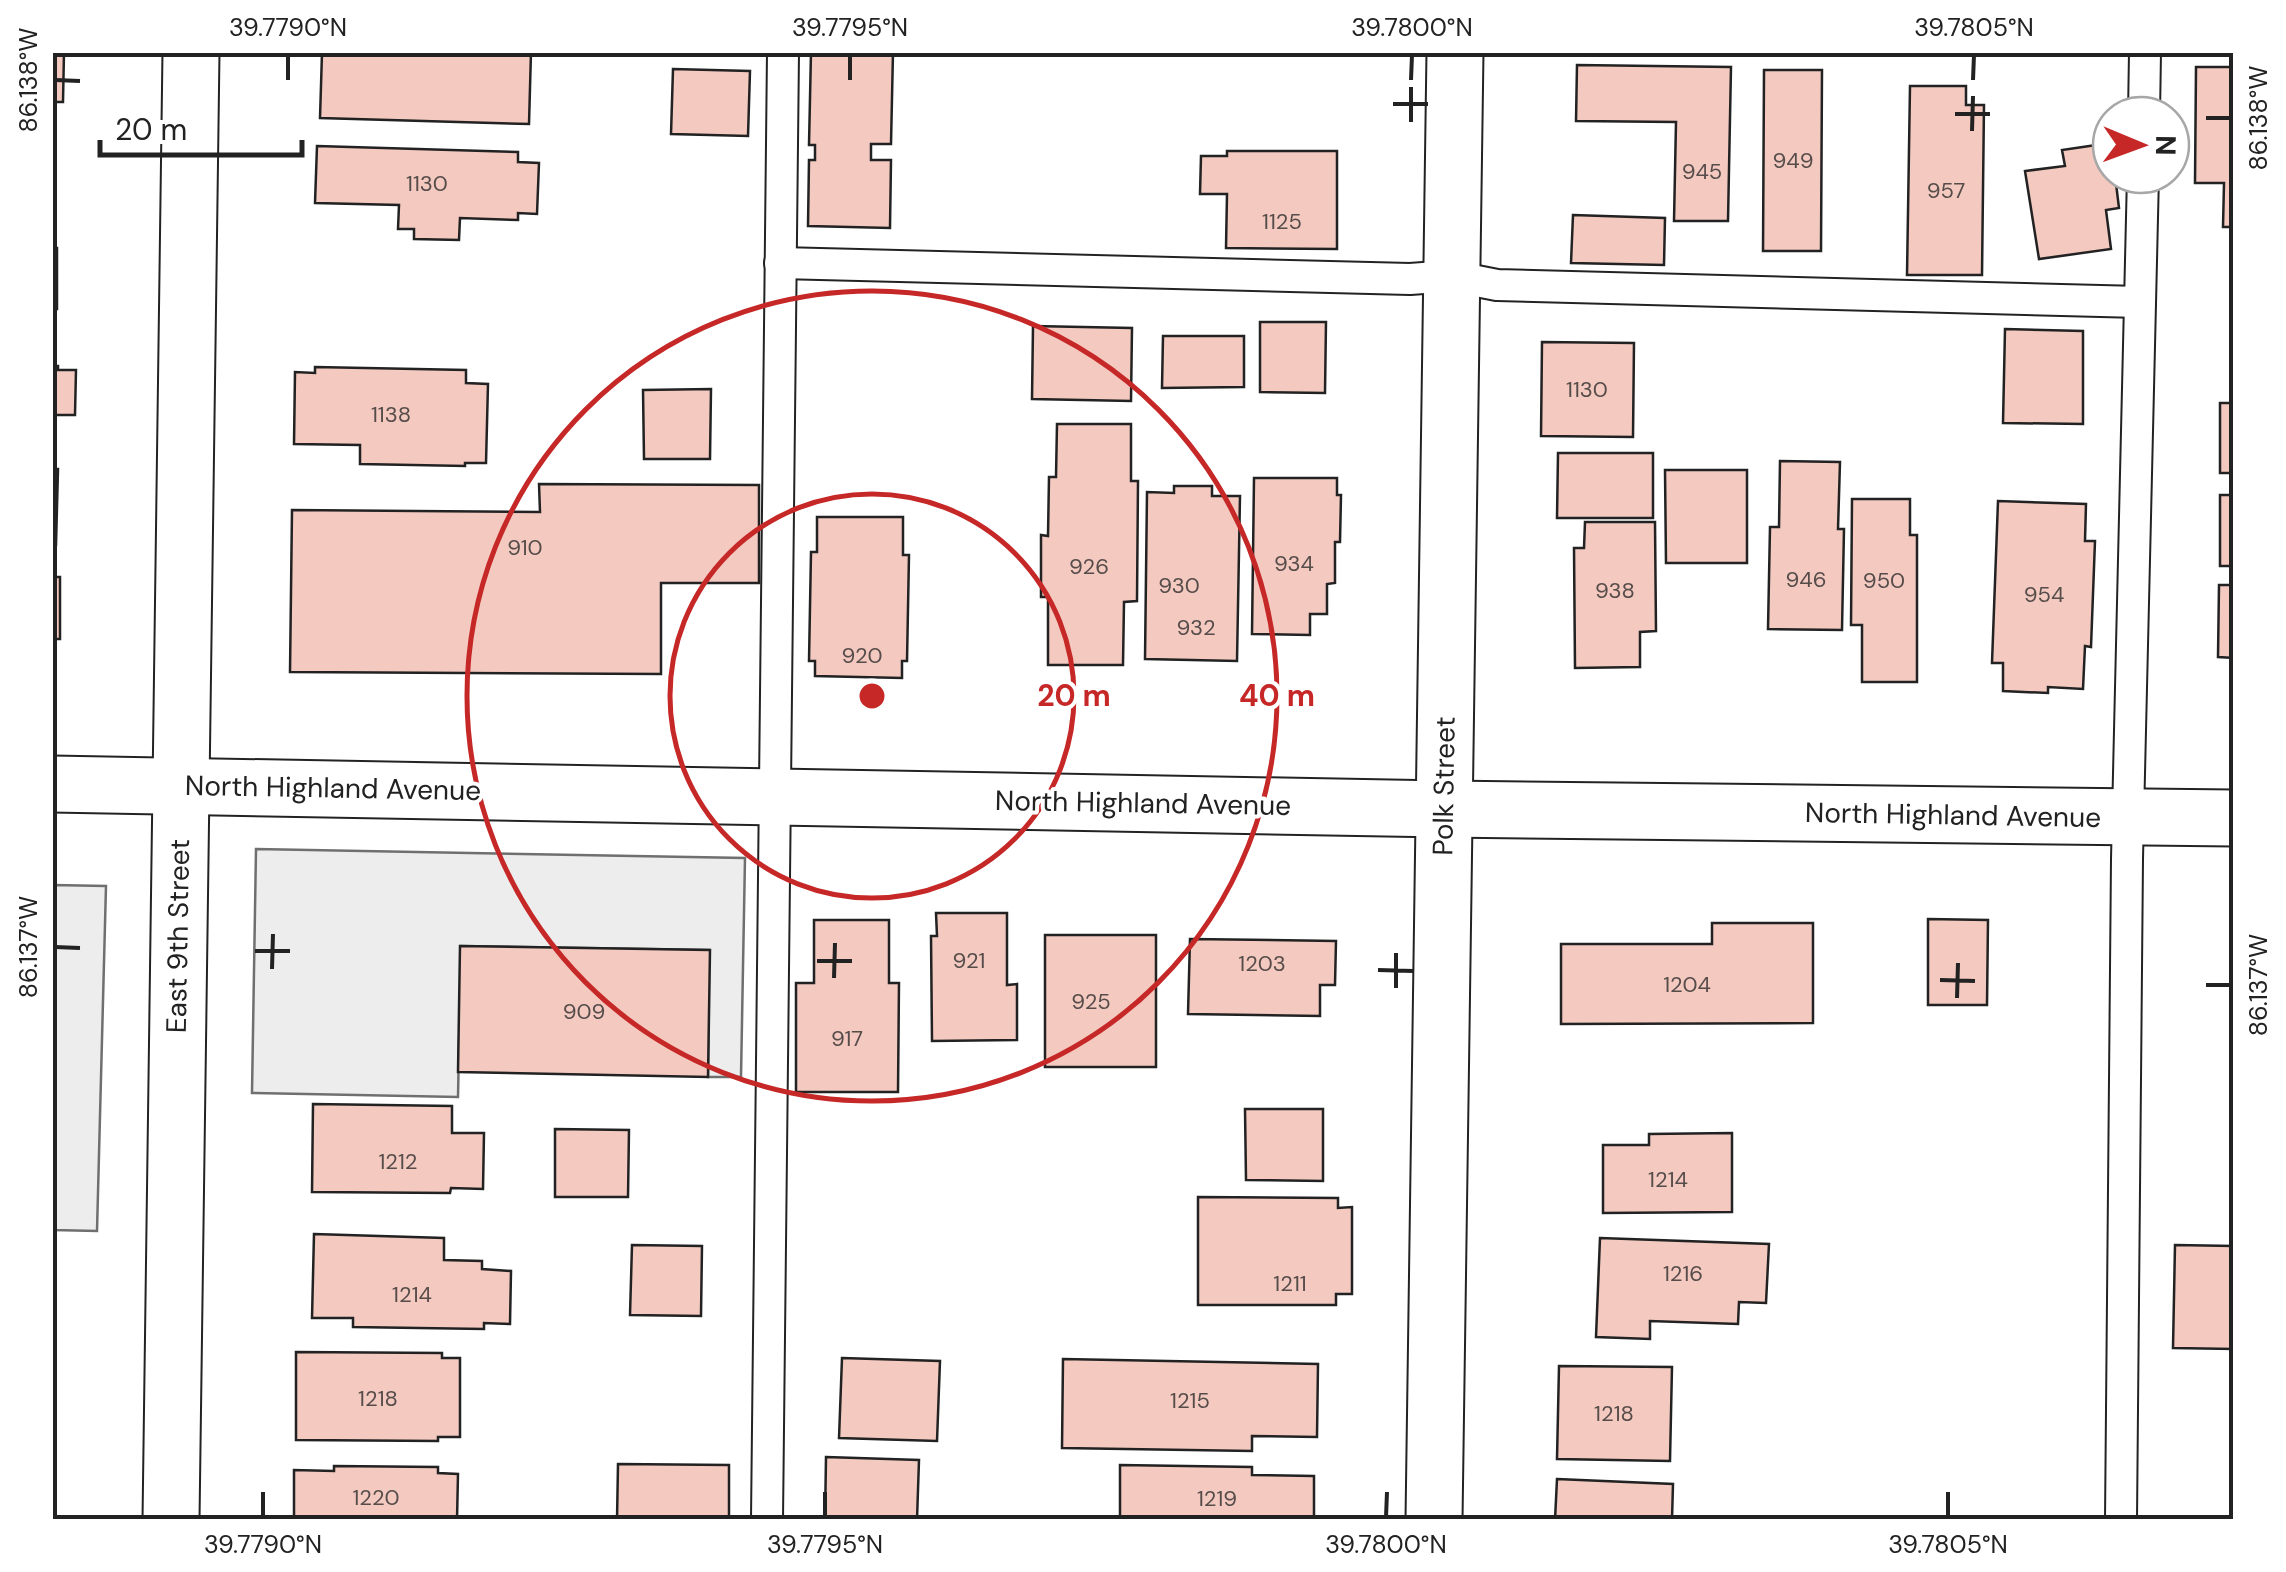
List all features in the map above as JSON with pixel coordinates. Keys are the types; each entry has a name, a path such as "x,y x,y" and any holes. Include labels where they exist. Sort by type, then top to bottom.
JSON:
{"street":[{"name":"East 9th Street","path":"172,1520 191,52"},
{"name":"Polk Street","path":"1434,1520 1454,52"},
{"name":"North Highland Avenue","path":"52,784 1444,810 2234,818"}],"lane":[{"path":"767,1520 783,52"},
{"path":"2145,95 2146,52"},
{"path":"2121,1520 2143,195"},
{"path":"780,263 1410,279 1451,276 1496,285 2140,302"}],"shaded area":[{"path":"256,849 745,858 741,1077 708,1077 709,950 461,946 458,1097 252,1093"},
{"path":"53,885 106,886 97,1231 53,1230"}],"building":[{"path":"52,52 64,52 63,102 52,102"},
{"path":"531,52 529,124 320,118 322,53"},
{"path":"811,52 893,52 891,144 871,144 871,160 891,160 890,228 808,226 809,160 815,160 815,145 809,145"},
{"path":"1577,65 1731,67 1728,221 1674,221 1676,122 1576,121"},
{"path":"2196,67 2234,67 2234,227 2223,227 2224,183 2195,183"},
{"path":"673,69 750,71 748,136 671,134"},
{"path":"1764,70 1822,70 1821,251 1763,251"},
{"path":"1910,86 1966,86 1966,105 1984,105 1982,275 1907,275"},
{"path":"317,146 518,152 518,162 539,163 537,214 518,213 518,220 460,218 459,240 414,239 414,229 398,229 399,205 315,203"},
{"path":"2091,146 2091,195 2117,195 2119,208 2106,210 2111,249 2039,259 2025,171 2065,166 2062,150"},
{"path":"1227,151 1337,151 1337,249 1226,248 1227,194 1200,194 1201,156 1227,156"},
{"path":"1573,215 1665,218 1664,265 1571,263"},
{"path":"52,248 57,248 57,309 52,309"},
{"path":"1260,322 1326,322 1325,393 1260,392"},
{"path":"1033,326 1132,328 1131,401 1032,399"},
{"path":"2005,329 2083,331 2083,424 2003,423"},
{"path":"1163,336 1244,336 1244,387 1162,388"},
{"path":"1542,342 1634,343 1633,437 1541,436"},
{"path":"52,366 76,370 75,415 52,415"},
{"path":"315,367 466,370 466,383 488,384 486,463 360,464 360,445 294,444 295,372 315,373"},
{"path":"711,389 710,459 644,459 643,390"},
{"path":"2220,403 2234,403 2234,473 2220,473"},
{"path":"1057,424 1131,424 1131,481 1138,481 1137,601 1124,602 1123,665 1048,665 1048,597 1041,597 1041,535 1048,536 1049,477 1056,477"},
{"path":"1558,453 1653,453 1653,518 1557,518"},
{"path":"1780,461 1840,462 1838,529 1844,529 1842,630 1768,629 1770,527 1779,527"},
{"path":"52,469 58,469 56,545 52,545"},
{"path":"1665,470 1747,470 1747,563 1666,563"},
{"path":"1254,478 1337,478 1337,495 1341,495 1335,583 1327,584 1327,614 1310,614 1310,635 1252,634"},
{"path":"539,484 759,485 759,583 661,583 661,674 290,672 292,510 540,512"},
{"path":"1174,486 1212,486 1212,496 1240,496 1237,661 1145,659 1147,492 1174,493"},
{"path":"2220,495 2234,495 2234,566 2220,566"},
{"path":"1852,499 1910,499 1910,535 1917,535 1917,682 1862,682 1862,625 1851,625"},
{"path":"1998,501 2086,504 2085,541 2095,541 2091,647 2085,646 2083,689 2048,687 2048,693 2003,691 2003,663 1992,663"},
{"path":"817,517 903,517 903,555 909,555 907,661 902,661 902,678 815,676 815,661 809,661 811,552 817,552"},
{"path":"1585,522 1655,522 1656,631 1640,632 1640,667 1575,668 1574,548 1584,548"},
{"path":"52,577 60,577 60,639 52,639"},
{"path":"2219,585 2234,585 2234,658 2218,657"},
{"path":"936,913 1007,913 1007,985 1017,984 1017,1040 932,1041 931,936 937,936"},
{"path":"1928,919 1988,920 1987,1005 1928,1005"},
{"path":"814,920 889,920 889,983 899,983 898,1092 796,1092 796,983 814,983"},
{"path":"1712,923 1813,923 1813,1023 1561,1024 1561,944 1712,944"},
{"path":"1045,935 1156,935 1156,1067 1045,1067"},
{"path":"1190,939 1336,941 1335,985 1320,985 1320,1016 1188,1014"},
{"path":"460,946 710,950 708,1077 458,1072"},
{"path":"313,1104 452,1106 452,1133 484,1133 483,1189 451,1188 450,1193 312,1192"},
{"path":"1245,1109 1323,1109 1323,1181 1246,1180"},
{"path":"555,1129 629,1130 628,1197 555,1197"},
{"path":"1732,1133 1732,1212 1603,1213 1603,1145 1649,1145 1649,1134"},
{"path":"1198,1197 1338,1198 1338,1208 1352,1207 1352,1294 1336,1294 1336,1305 1198,1305"},
{"path":"314,1234 444,1238 444,1260 482,1261 482,1269 511,1271 510,1324 484,1323 484,1329 353,1327 353,1318 312,1318"},
{"path":"1600,1238 1769,1244 1766,1303 1739,1302 1738,1324 1650,1321 1650,1339 1596,1337"},
{"path":"632,1245 702,1246 701,1316 630,1315"},
{"path":"2175,1245 2234,1246 2234,1349 2173,1348"},
{"path":"296,1352 442,1353 442,1358 460,1358 460,1437 438,1437 438,1441 296,1440"},
{"path":"842,1358 940,1361 937,1441 839,1438"},
{"path":"1063,1359 1318,1364 1317,1437 1252,1436 1252,1451 1062,1448"},
{"path":"1559,1366 1672,1367 1670,1461 1557,1459"},
{"path":"826,1457 919,1460 917,1520 825,1520"},
{"path":"618,1464 729,1465 729,1520 617,1520"},
{"path":"1120,1465 1252,1467 1252,1475 1314,1476 1314,1520 1120,1520"},
{"path":"334,1466 438,1467 438,1473 458,1474 457,1520 294,1520 294,1470 334,1471"},
{"path":"1557,1479 1673,1484 1672,1520 1555,1520"}]}
